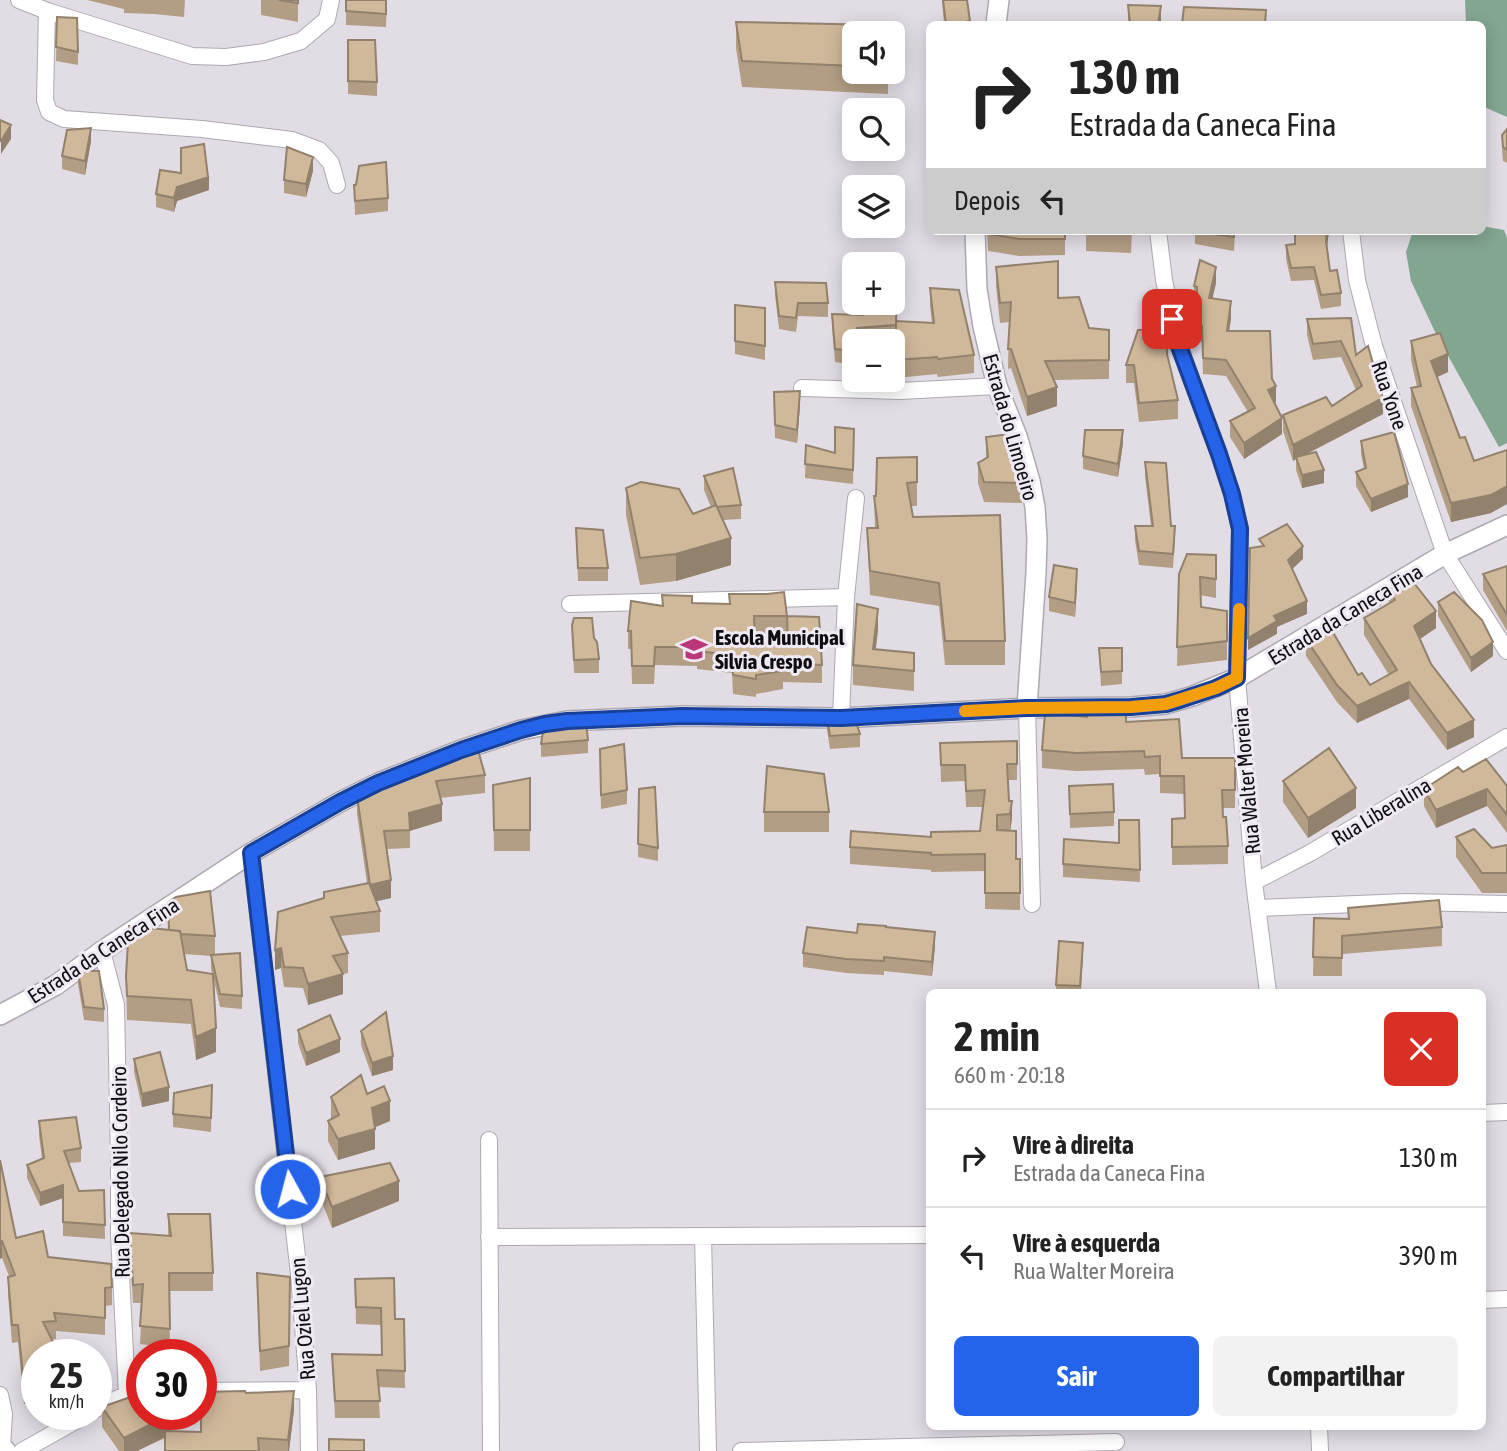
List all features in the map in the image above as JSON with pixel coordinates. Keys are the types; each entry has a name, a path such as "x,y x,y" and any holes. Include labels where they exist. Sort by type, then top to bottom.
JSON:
{"street":[{"path":"19,0 192,56 226,57 264,52 301,41 327,19 331,0"},
{"path":"996,21 999,0"},
{"path":"47,11 45,100 49,112 64,119 202,129 292,140 320,150 331,163 337,185"},
{"name":"Estrada do Limoeiro","path":"975,235 977,289 998,386 1020,447 1035,507 1036,573 1027,708"},
{"name":"Rua Walter Moreira","path":"1158,235 1164,280 1176,338 1219,454 1240,529 1237,678 1254,882 1268,989"},
{"name":"Rua Yone","path":"1351,235 1357,280 1374,346 1445,554 1507,651"},
{"path":"802,388 900,391 998,386"},
{"path":"841,718 846,597 856,498"},
{"name":"Estrada da Caneca Fina","path":"0,1015 56,985 102,951 251,853 340,802 378,783 521,730 567,721 682,716 841,718 1166,704 1216,688 1237,678 1445,554 1507,525"},
{"path":"570,604 846,597"},
{"path":"1027,708 1032,904"},
{"name":"Rua Liberalina","path":"1254,882 1310,853 1507,737"},
{"name":"Rua Oziel Lugon","path":"251,853 293,1215 308,1390 309,1451"},
{"path":"1258,908 1406,902 1507,904"},
{"name":"Rua Delegado Nilo Cordeiro","path":"102,951 116,1005 119,1234 129,1339"},
{"path":"1486,1113 1507,1112"},
{"path":"489,1140 491,1451"},
{"path":"489,1237 926,1235"},
{"path":"703,1237 708,1451"},
{"path":"1486,1300 1507,1299"},
{"path":"217,1391 308,1390"},
{"path":"0,1395 4,1414 3,1447"},
{"path":"22,1451 59,1430"},
{"path":"1319,1430 1320,1451"},
{"path":"741,1451 1116,1440"}],"green space":[{"path":"1465,0 1507,0 1507,117 1486,108 1486,21 1466,21"},
{"path":"1486,227 1504,230 1507,238 1507,443 1499,447 1437,336 1411,281 1406,252 1412,235 1486,235"}],"building":[{"path":"346,0 386,0 386,14 346,11"},
{"path":"943,0 967,0 970,21 946,21"},
{"path":"1128,5 1161,6 1158,21 1130,21"},
{"path":"1184,7 1266,10 1265,21 1182,21"},
{"path":"57,17 77,18 78,52 56,47"},
{"path":"736,22 842,24 842,65 742,61"},
{"path":"348,40 375,40 377,82 348,81"},
{"path":"0,120 11,125 1,141 0,140"},
{"path":"91,128 85,161 62,156 67,130"},
{"path":"1507,129 1507,150 1503,147 1502,135"},
{"path":"204,144 209,177 177,187 174,198 156,194 160,170 181,173 181,148"},
{"path":"287,147 313,157 306,184 284,180"},
{"path":"386,162 388,198 355,201 354,185 359,166"},
{"path":"994,235 1065,235 1065,239 1019,239"},
{"path":"1295,235 1327,235 1330,271 1337,270 1341,293 1321,295 1314,267 1291,268 1286,245 1295,244"},
{"path":"1200,260 1216,267 1209,298 1231,301 1227,331 1270,331 1272,379 1276,386 1268,390 1282,418 1244,443 1230,421 1255,408 1226,360 1203,358 1202,326 1197,325 1197,287 1194,286"},
{"path":"1058,261 1058,298 1079,297 1089,328 1109,330 1109,360 1045,361 1057,387 1027,397 1011,349 1008,349 1011,302 1000,303 996,267"},
{"path":"775,282 826,283 828,303 798,303 796,318 779,316"},
{"path":"930,288 959,290 974,355 905,359 905,329 896,329 896,321 934,323"},
{"path":"735,305 765,308 765,346 735,341"},
{"path":"832,314 896,315 896,325 842,329 842,350 835,349"},
{"path":"1351,318 1356,355 1368,346 1383,398 1293,445 1283,415 1326,397 1332,406 1362,386 1341,341 1313,344 1307,319"},
{"path":"1168,329 1167,354 1178,400 1139,403 1134,365 1126,365 1138,330"},
{"path":"1440,333 1448,354 1431,361 1460,438 1465,437 1474,461 1507,450 1507,486 1491,495 1451,503 1411,388 1421,386 1411,341"},
{"path":"800,391 797,430 775,425 774,392"},
{"path":"835,427 854,429 853,470 805,464 806,445 835,453"},
{"path":"1085,430 1123,430 1118,464 1083,456"},
{"path":"1394,432 1408,484 1371,499 1356,472 1366,468 1361,441"},
{"path":"1009,434 1022,483 984,482 978,463 988,457 986,437"},
{"path":"1316,452 1324,470 1302,475 1296,457"},
{"path":"917,457 917,482 907,483 913,517 1000,515 1005,641 945,641 939,583 870,571 867,528 878,528 874,496 877,458"},
{"path":"1145,462 1166,463 1171,526 1175,526 1173,554 1139,551 1135,526 1153,526"},
{"path":"733,468 741,505 717,507 704,476"},
{"path":"641,482 679,489 693,514 716,505 731,538 676,554 640,558 626,488"},
{"path":"1287,524 1303,546 1288,560 1307,601 1274,616 1277,621 1248,638 1250,548 1264,546 1259,539"},
{"path":"576,528 603,530 608,568 578,568"},
{"path":"1187,554 1216,555 1216,579 1200,577 1201,607 1227,611 1227,641 1177,647 1179,574"},
{"path":"1054,565 1077,569 1075,603 1049,597"},
{"path":"1507,566 1507,615 1483,574"},
{"path":"1410,578 1436,611 1414,626 1431,664 1474,720 1447,733 1409,682 1357,706 1337,685 1306,639 1328,624 1358,675 1362,673 1370,685 1397,670 1364,618 1395,600 1389,590"},
{"path":"784,592 787,616 819,617 822,665 782,663 783,671 756,675 756,679 733,675 732,655 697,651 697,647 655,647 654,666 632,666 631,631 628,631 631,601 663,606 662,595 692,596 692,603 730,604 729,594","holes":["754,616 787,616 788,643 755,647"]},
{"path":"1454,592 1482,620 1493,642 1471,658 1438,602"},
{"path":"857,604 878,609 873,649 914,653 914,671 853,665"},
{"path":"574,618 592,618 599,659 574,660"},
{"path":"1099,648 1122,648 1122,671 1101,672"},
{"path":"1126,709 1126,722 1179,719 1182,758 1235,758 1235,790 1222,790 1228,846 1172,847 1172,819 1185,818 1184,776 1160,776 1160,756 1145,757 1144,751 1076,753 1042,750 1045,713 1087,717 1087,710"},
{"path":"854,716 860,734 830,736 827,717"},
{"path":"586,722 588,740 541,744 544,725"},
{"path":"1017,741 1017,764 1007,764 1009,801 1012,801 1010,814 997,815 997,830 1016,831 1016,859 1020,859 1020,893 985,893 985,854 931,855 850,847 851,831 931,837 931,832 980,831 985,790 966,791 965,765 941,765 940,743"},
{"path":"624,744 627,790 601,795 600,749"},
{"path":"1329,748 1356,788 1308,818 1283,781"},
{"path":"478,750 485,775 436,781 442,804 409,813 410,830 384,831 391,880 370,885 357,796 384,785 383,776"},
{"path":"1486,759 1507,786 1507,815 1487,789 1436,810 1424,789 1458,767 1463,772"},
{"path":"767,766 824,774 829,812 764,812"},
{"path":"530,778 530,830 494,830 493,785"},
{"path":"1113,784 1114,812 1070,814 1069,786"},
{"path":"655,787 658,848 638,844 639,789"},
{"path":"1119,820 1139,820 1140,870 1063,864 1064,839 1119,843"},
{"path":"1474,829 1492,848 1507,845 1507,873 1482,873 1456,837"},
{"path":"369,883 380,911 331,917 348,953 333,956 343,974 308,984 303,968 284,967 281,948 275,950 278,912 324,898 324,892"},
{"path":"210,891 215,936 181,934 180,931 169,930 168,902 176,897"},
{"path":"1439,900 1442,927 1342,936 1342,958 1313,957 1314,918 1349,919 1348,908"},
{"path":"858,924 935,932 932,962 884,957 884,961 846,959 803,953 807,927 857,933"},
{"path":"129,926 180,931 187,970 213,974 216,1028 196,1037 191,1000 127,996"},
{"path":"1059,941 1083,943 1080,986 1056,985"},
{"path":"240,953 242,996 220,994 211,955"},
{"path":"78,971 99,971 104,1009 84,1007"},
{"path":"386,1012 393,1056 372,1063 361,1031"},
{"path":"330,1015 340,1039 306,1053 298,1030"},
{"path":"160,1052 169,1087 142,1094 134,1059"},
{"path":"361,1075 367,1094 384,1086 390,1101 372,1108 375,1129 338,1139 328,1121 339,1115 331,1097"},
{"path":"212,1085 211,1118 173,1114 174,1093"},
{"path":"76,1117 81,1148 64,1151 79,1191 104,1190 105,1225 63,1222 63,1185 40,1193 27,1165 44,1158 39,1121"},
{"path":"0,1160 16,1238 43,1231 48,1257 111,1264 112,1287 105,1288 105,1318 54,1313 56,1321 43,1322 52,1339 21,1339 21,1356 18,1325 12,1325 8,1277 15,1275 2,1241 0,1242"},
{"path":"390,1163 399,1181 332,1207 320,1177"},
{"path":"168,1214 210,1214 213,1273 169,1273 170,1329 140,1326 143,1284 133,1285 130,1233 171,1236"},
{"path":"257,1273 290,1277 289,1346 260,1351"},
{"path":"394,1278 395,1319 404,1319 405,1371 377,1370 380,1401 335,1401 332,1354 382,1355 381,1308 356,1307 355,1279"},
{"path":"294,1391 288,1440 258,1438 259,1451 165,1451 165,1431 217,1430 217,1392"},
{"path":"126,1399 126,1430 140,1430 124,1438 112,1421 112,1404"},
{"path":"329,1439 364,1440 364,1451 329,1451"}],"slow traffic":[{"path":"965,711 1166,704 1216,688 1237,678 1239,609"}],"place":[{"name":"Escola Municipal Silvia Crespo","path":"694,649"}],"route":[{"path":"290,1189 251,853 340,802 378,783 461,750 545,724 682,716 841,718 1027,708 1131,707 1166,704 1216,688 1237,678 1240,529 1232,494 1176,338 1172,319"}]}
